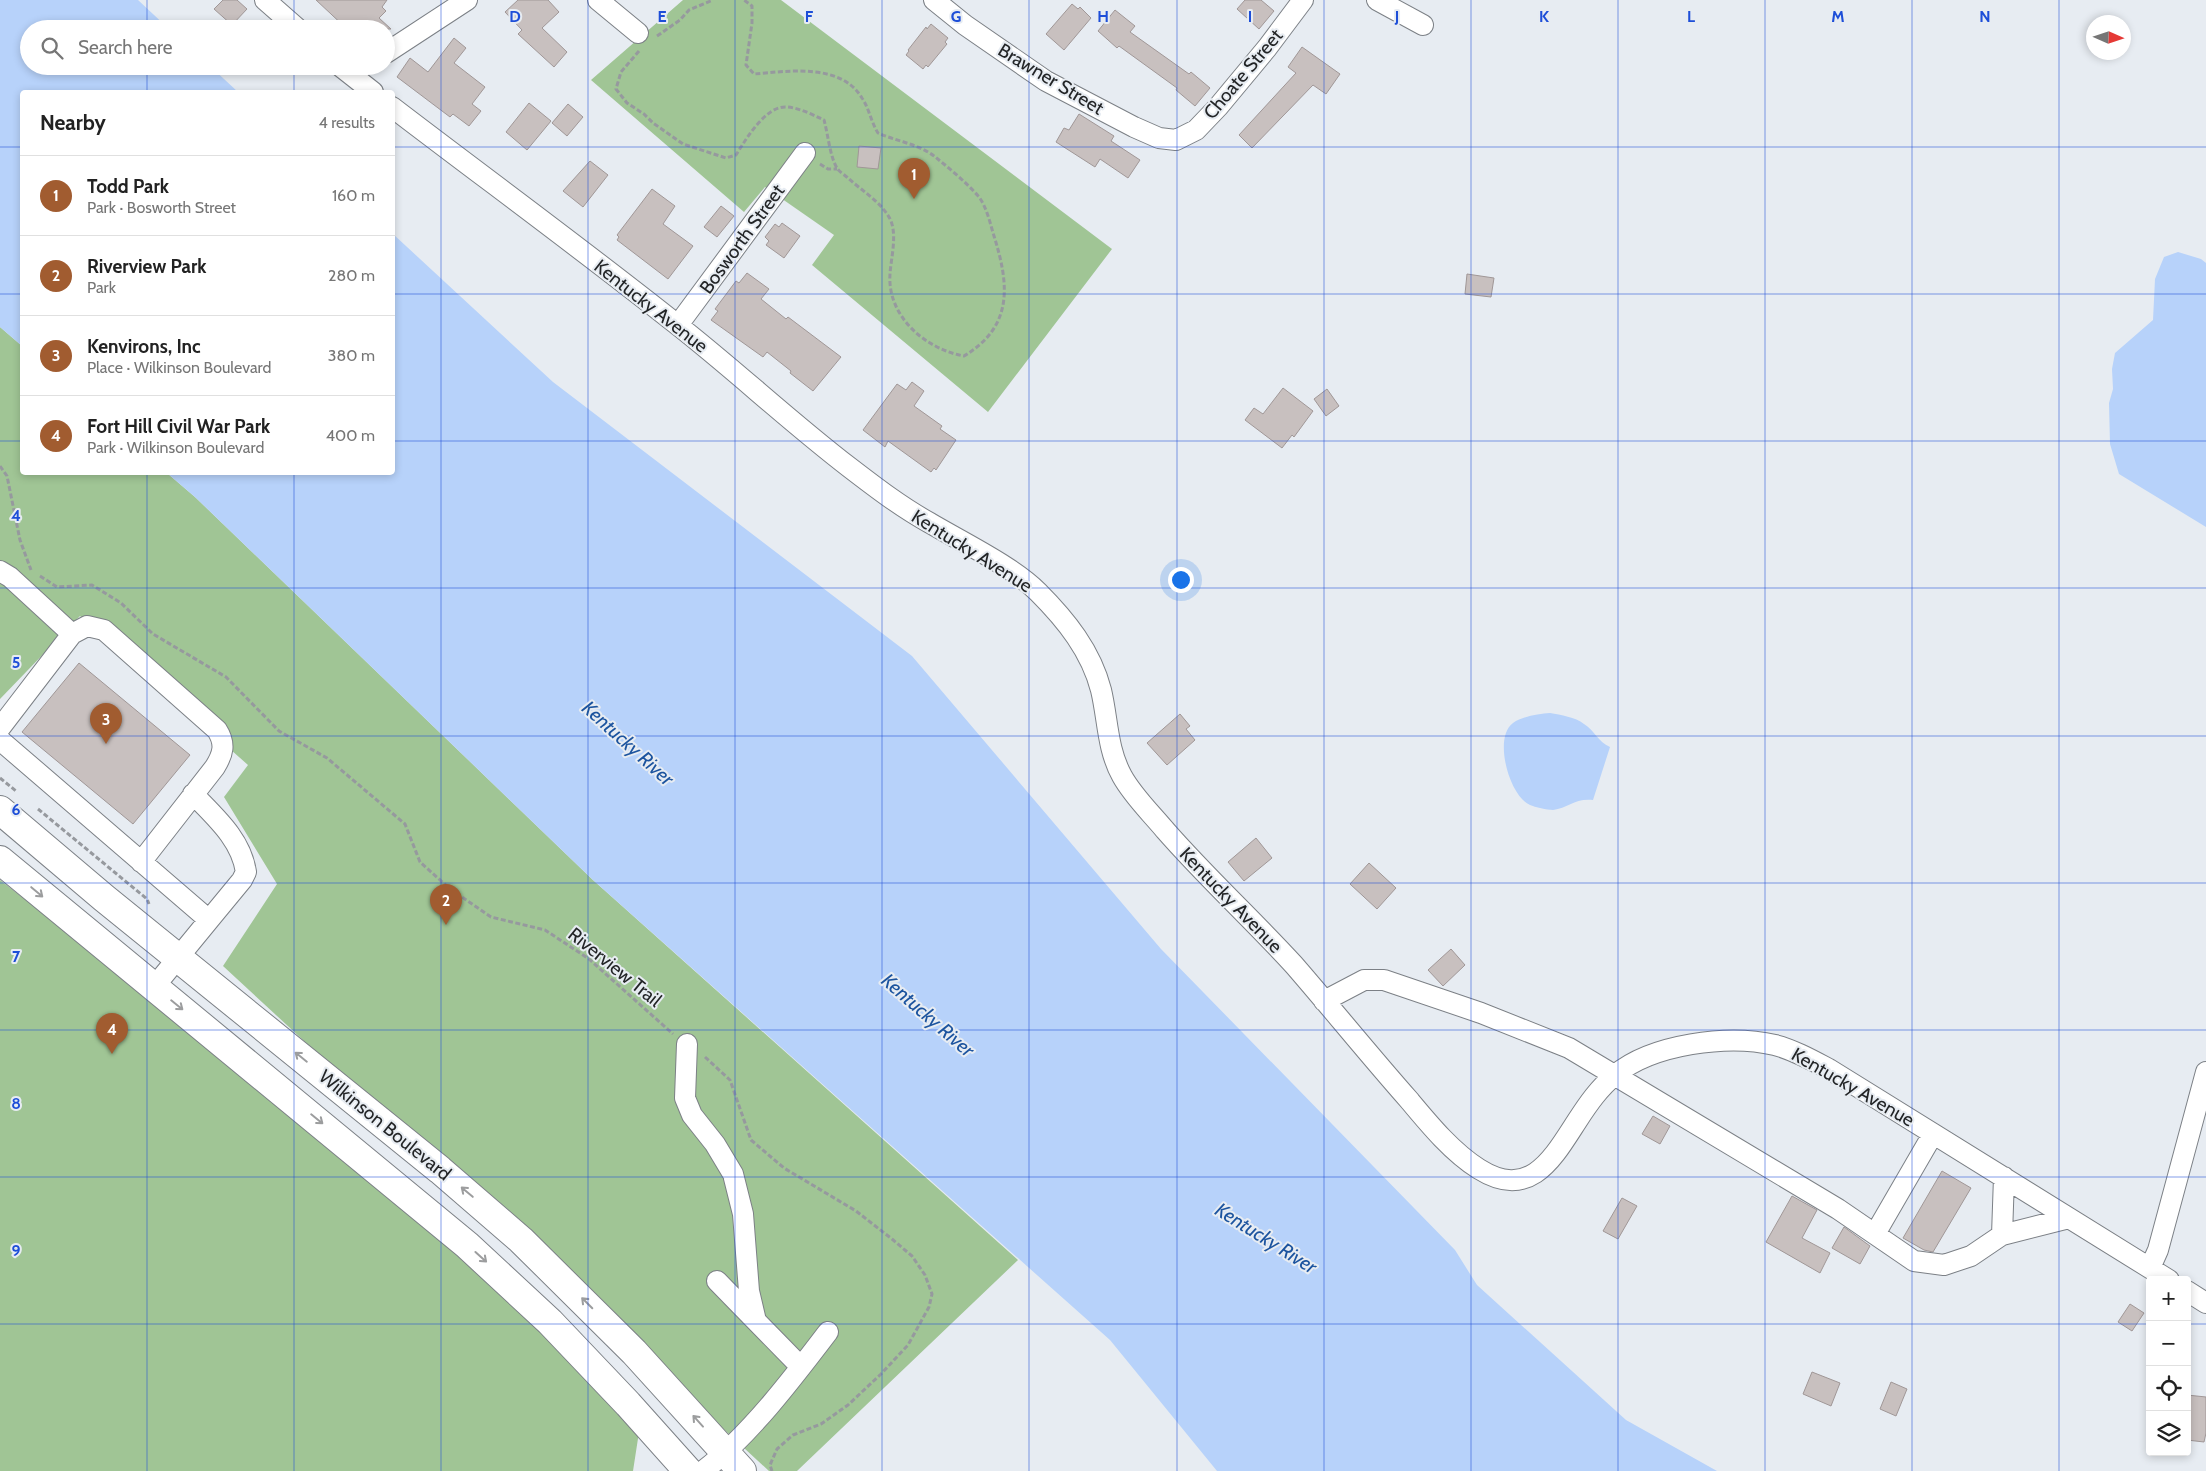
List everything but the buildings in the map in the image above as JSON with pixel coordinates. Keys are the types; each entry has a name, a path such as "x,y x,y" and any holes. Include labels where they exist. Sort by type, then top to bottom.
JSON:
{"highway":[{"name":"Wilkinson Boulevard","path":"0,810 440,1170 515,1234 622,1339 734,1462"},
{"name":"Wilkinson Boulevard","path":"0,860 336,1134 467,1245 556,1329 688,1471"}],"street":[{"path":"265,0 288,20"},
{"path":"395,47 467,0"},
{"path":"598,0 645,39"},
{"name":"Brawner Street","path":"934,0 965,25 1046,81 1134,128 1159,138 1176,140"},
{"name":"Choate Street","path":"1176,140 1196,130 1218,107 1267,48 1302,0"},
{"path":"1378,0 1423,24"},
{"path":"357,75 371,90"},
{"name":"Kentucky Avenue","path":"395,109 678,325 799,428 899,504 980,552 1034,588 1078,638 1093,666 1102,694 1111,750 1121,774 1136,796 1195,864 1290,962 1442,1136 1480,1170 1500,1179 1520,1180 1538,1173 1552,1160 1586,1107 1598,1092 1614,1076 1628,1066 1648,1057 1696,1044 1750,1041 1778,1046 1804,1056 1829,1069 2163,1276"},
{"name":"Bosworth Street","path":"678,325 805,153"},
{"path":"0,571 10,577 72,634"},
{"path":"0,728 72,634 87,626 104,630 218,730 222,737 223,746 221,758 141,862"},
{"path":"0,740 209,920"},
{"path":"154,987 242,880 246,872 238,847 226,828 193,794"},
{"path":"1324,1001 1364,980 1384,980 1472,1010 1569,1048 1838,1209 1914,1261 1944,1265 1971,1256 2002,1235 2069,1218"},
{"path":"688,1044 685,1098 692,1115 715,1144 733,1174 743,1214 749,1291 756,1321"},
{"path":"2150,1268 2158,1250 2206,1072"},
{"path":"1875,1234 1933,1134"},
{"path":"2002,1235 2004,1177"},
{"path":"716,1281 801,1367"},
{"path":"2191,1294 2206,1303"},
{"path":"703,1471 734,1462 828,1332"}],"path":[{"path":"713,0 688,10 680,20 645,39 621,72 616,89 627,103 683,144 726,158 736,155 750,134 774,108 787,106 824,120 837,168 885,211 892,222 890,292 894,306 903,320 930,344 946,353 964,356 978,348 999,317 1004,304 1005,285 998,248 986,210 979,198 933,156 921,148 878,133 862,98 843,80 826,73 754,74 746,66 752,23 752,6 744,0"},
{"name":"Riverview Trail","path":"0,466 7,476 20,540 31,570 57,587 92,585 122,603 153,634 226,677 279,731 327,758 405,824 420,862 449,888 491,917 545,930 589,959 688,1044 718,1067 730,1080 751,1140 784,1168 856,1211 912,1256 926,1276 932,1294 929,1307 908,1345 848,1405 821,1424 792,1435 777,1448 770,1465 772,1471"}],"green space":[{"path":"683,0 781,0 1112,249 988,412 812,265 834,235 765,187 744,212 591,80"},
{"path":"0,327 20,344 20,475 169,475 195,497 593,880 1018,1260 797,1471 769,1471 223,966 277,884 224,797 248,765 80,616 0,699"},
{"path":"0,880 448,1228 641,1419 633,1471 0,1471"}],"water":[{"path":"0,0 138,0 159,20 20,20 20,75 220,75 236,90 20,90 20,344 0,327"},
{"name":"Kentucky River","path":"395,236 553,382 912,656 1161,949 1455,1250 1477,1285 1626,1420 1717,1471 1217,1471 1110,1340 593,880 195,497 169,475 395,475"},
{"path":"2178,252 2201,259 2206,263 2206,527 2119,474 2110,444 2109,403 2113,389 2112,369 2115,353 2153,320 2155,279 2164,257"},
{"path":"1550,713 1580,722 1610,747 1593,800 1581,800 1553,810 1530,805 1522,799 1510,779 1504,753 1504,740 1507,730 1513,723 1521,719"}],"place":[{"name":"Todd Park","path":"914,199"},
{"name":"Kenvirons, Inc","path":"106,744"},
{"name":"Riverview Park","path":"446,925"},
{"name":"Fort Hill Civil War Park","path":"112,1054"}]}
